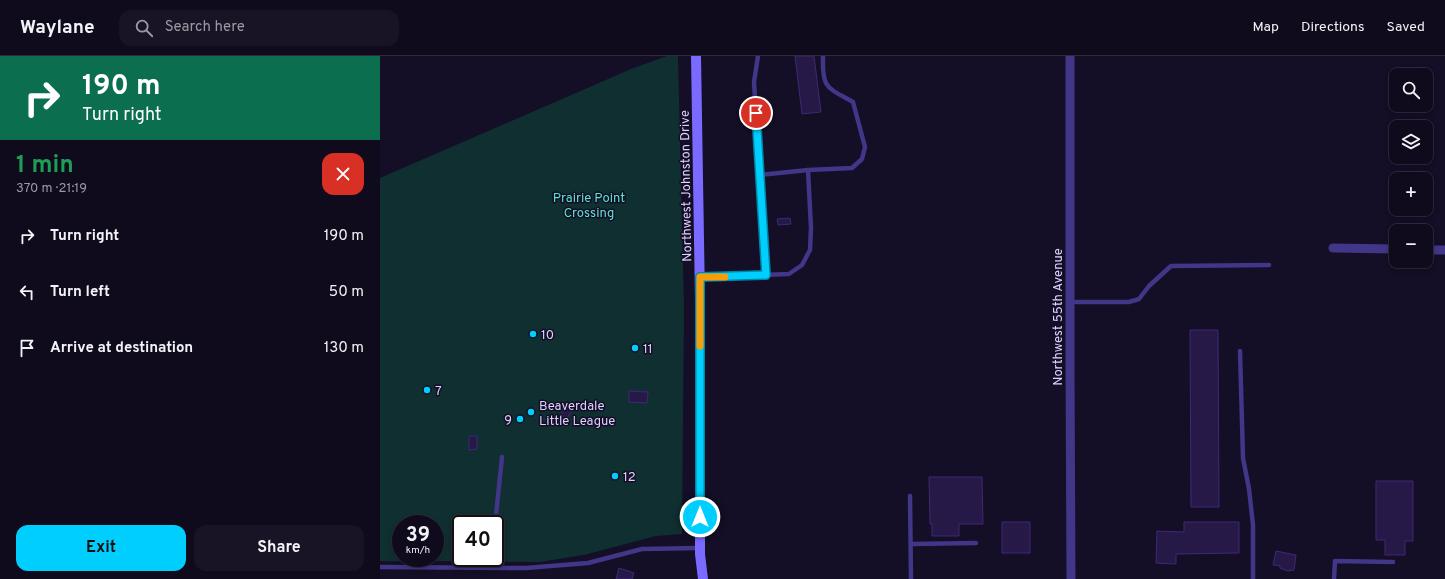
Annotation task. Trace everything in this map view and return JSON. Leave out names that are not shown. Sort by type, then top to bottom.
[{"type":"street","name":"Northwest Johnston Drive","points":[[696,56],[700,277],[700,548],[702,579]]},
{"type":"street","name":"Northwest 55th Avenue","points":[[1070,56],[1071,579]]},
{"type":"street","points":[[1333,248],[1389,249]]},
{"type":"street","points":[[1433,250],[1445,250]]},
{"type":"lane","points":[[758,56],[754,82],[766,275]]},
{"type":"lane","points":[[759,175],[808,170],[852,168],[862,159],[865,147],[852,102],[829,89],[822,75],[823,56]]},
{"type":"lane","points":[[700,277],[789,274],[802,265],[810,250],[811,228],[808,170]]},
{"type":"lane","points":[[1070,302],[1128,302],[1139,299],[1149,286],[1171,266],[1269,265]]},
{"type":"lane","points":[[1240,351],[1243,458],[1249,489],[1253,524],[1254,579]]},
{"type":"lane","points":[[496,515],[502,457]]},
{"type":"lane","points":[[910,496],[911,579]]},
{"type":"lane","points":[[910,544],[976,543]]},
{"type":"lane","points":[[380,567],[532,568],[588,563],[642,549],[700,548]]},
{"type":"lane","points":[[1334,579],[1335,561],[1392,562]]},
{"type":"green space","name":"Prairie Point Crossing","points":[[667,56],[678,56],[684,309],[682,534],[656,536],[584,555],[540,562],[504,562],[504,515],[452,515],[452,561],[444,561],[444,515],[392,515],[392,561],[380,561],[380,178],[631,69]]},
{"type":"building","points":[[795,56],[814,56],[821,112],[802,114]]},
{"type":"building","points":[[790,218],[791,224],[778,225],[777,219]]},
{"type":"building","points":[[1190,330],[1218,330],[1219,507],[1191,507]]},
{"type":"building","points":[[629,391],[648,392],[647,403],[629,402]]},
{"type":"building","points":[[569,404],[574,408],[566,419],[561,415]]},
{"type":"building","points":[[469,436],[477,436],[477,449],[469,450]]},
{"type":"building","points":[[929,477],[982,477],[983,524],[959,524],[959,536],[932,536],[932,524],[930,524]]},
{"type":"building","points":[[1376,481],[1413,481],[1413,541],[1405,541],[1405,555],[1385,555],[1385,540],[1376,540]]},
{"type":"building","points":[[1002,522],[1030,522],[1030,553],[1002,553]]},
{"type":"building","points":[[1184,522],[1239,522],[1239,553],[1176,554],[1176,564],[1156,563],[1157,531],[1184,532]]},
{"type":"building","points":[[1276,551],[1296,555],[1294,570],[1288,571],[1280,568],[1280,566],[1273,565]]},
{"type":"building","points":[[619,568],[634,573],[632,579],[616,579]]},
{"type":"slow traffic","points":[[700,346],[700,277],[725,277]]},
{"type":"place","name":"10","points":[[533,334]]},
{"type":"place","name":"11","points":[[635,348]]},
{"type":"place","name":"7","points":[[427,390]]},
{"type":"place","name":"Beaverdale Little League","points":[[531,412]]},
{"type":"place","name":"9","points":[[520,419]]},
{"type":"place","name":"12","points":[[615,476]]},
{"type":"route","points":[[700,517],[700,277],[766,275],[756,113]]}]
